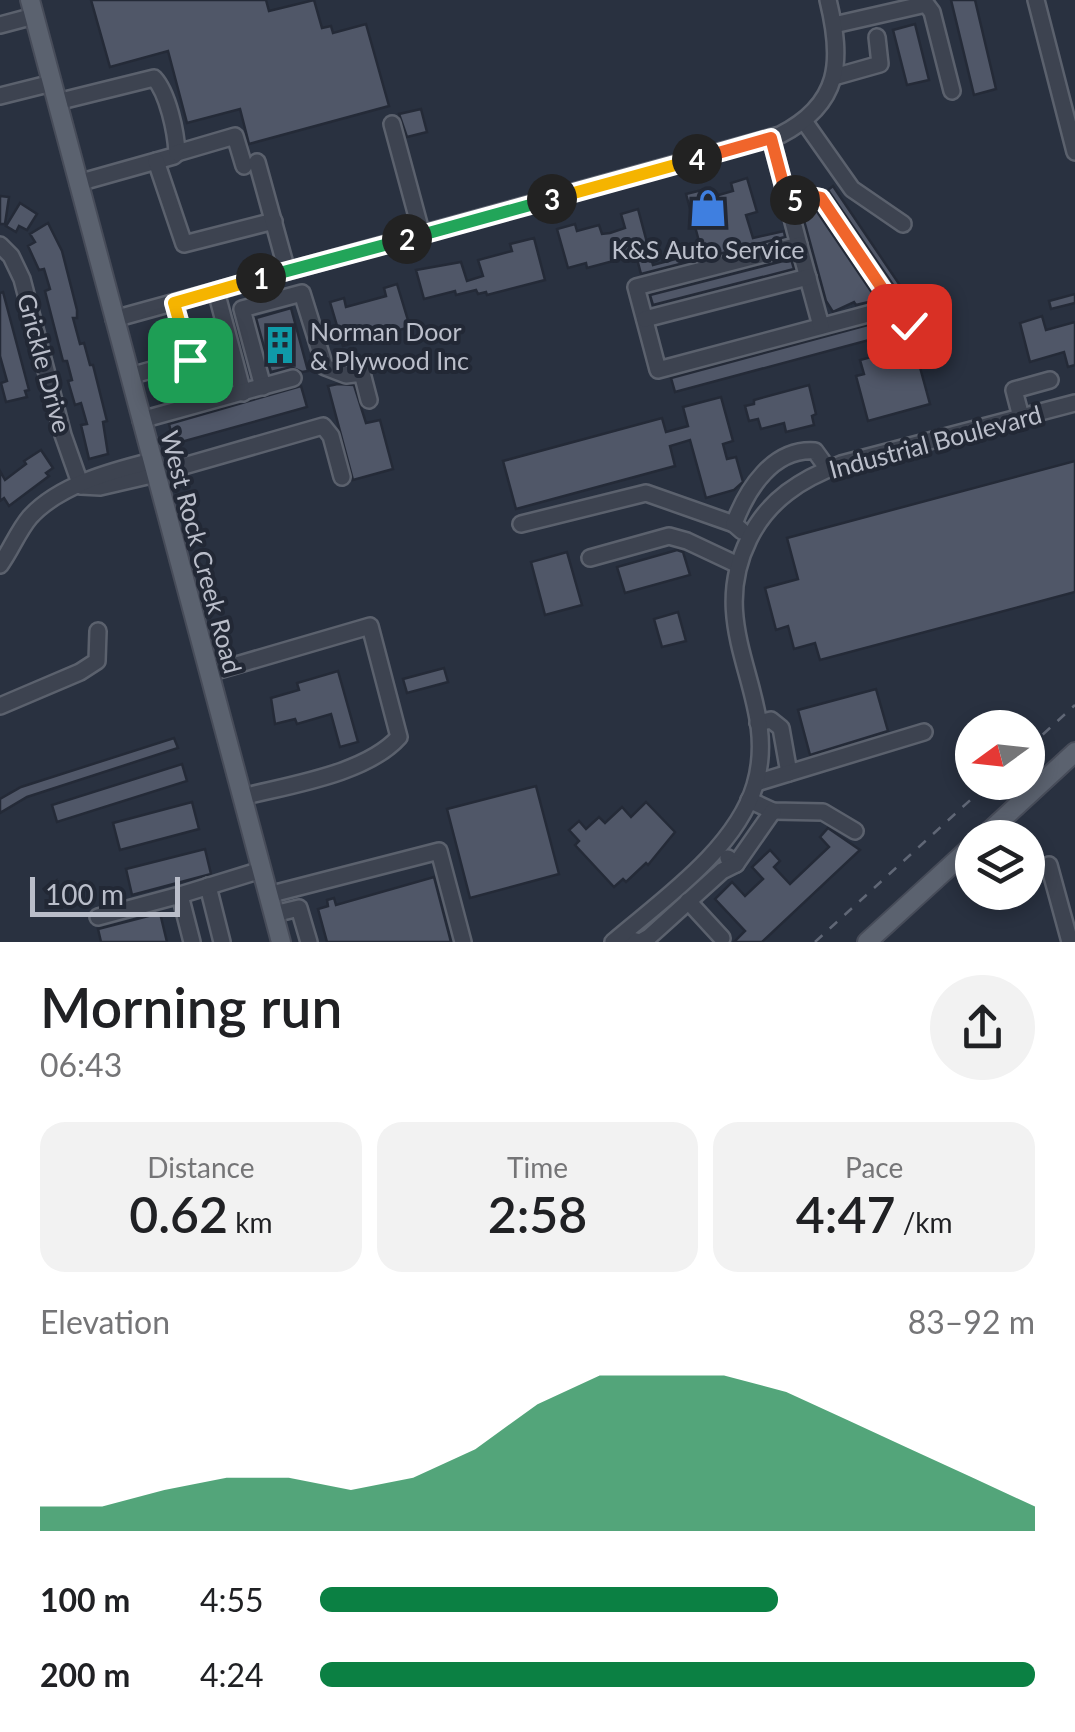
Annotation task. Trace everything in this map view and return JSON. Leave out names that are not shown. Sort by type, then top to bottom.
[{"type":"main road","name":"West Rock Creek Road","points":[[32,8],[281,942]]},
{"type":"main road","points":[[1001,820],[1075,752]]},
{"type":"main road","points":[[868,942],[955,862]]},
{"type":"street","points":[[114,319],[771,138],[804,121],[824,99],[834,77],[837,52],[828,0]]},
{"type":"street","points":[[1036,0],[1075,152]]},
{"type":"street","points":[[834,25],[926,4],[932,12],[952,92]]},
{"type":"street","points":[[0,25],[32,8]]},
{"type":"street","points":[[834,77],[880,64],[878,37]]},
{"type":"street","points":[[57,102],[154,78],[161,85],[177,153]]},
{"type":"street","points":[[0,96],[52,83]]},
{"type":"street","points":[[804,121],[852,190],[903,224]]},
{"type":"street","points":[[392,124],[422,234]]},
{"type":"street","points":[[78,183],[235,136],[302,292],[325,367],[346,375],[362,373],[370,400]]},
{"type":"street","points":[[771,138],[822,326]]},
{"type":"street","points":[[156,160],[184,244],[274,221]]},
{"type":"street","points":[[788,202],[811,196],[821,198],[909,326]]},
{"type":"street","name":"Grickle Drive","points":[[0,245],[11,256],[22,279],[63,435],[81,486]]},
{"type":"street","points":[[799,245],[636,288],[658,370],[883,310],[893,304]]},
{"type":"street","points":[[645,319],[808,277]]},
{"type":"street","points":[[235,286],[262,387]]},
{"type":"street","points":[[216,290],[243,393]]},
{"type":"street","points":[[242,309],[302,292]]},
{"type":"street","points":[[130,376],[190,360],[174,303]]},
{"type":"street","points":[[141,420],[293,378]]},
{"type":"street","points":[[1021,417],[1014,390],[1050,380]]},
{"type":"street","name":"Industrial Boulevard","points":[[617,939],[718,849],[733,830],[756,783],[761,752],[758,722],[732,614],[738,564],[764,514],[783,495],[828,469],[1075,403]]},
{"type":"street","points":[[0,565],[6,541],[42,506],[96,476],[154,467],[323,426],[331,436],[342,477]]},
{"type":"street","points":[[734,524],[756,482],[776,461],[805,450],[815,451],[828,469]]},
{"type":"street","points":[[521,524],[646,493],[734,524],[750,537]]},
{"type":"street","points":[[590,558],[669,536],[688,540],[738,564]]},
{"type":"street","points":[[209,672],[370,626],[390,698],[398,737],[378,755],[242,797]]},
{"type":"street","points":[[0,706],[97,661],[98,631]]},
{"type":"street","points":[[758,722],[771,720],[781,728],[789,773]]},
{"type":"street","points":[[756,783],[924,732]]},
{"type":"street","points":[[750,800],[773,812],[822,812],[855,831]]},
{"type":"street","points":[[617,939],[640,942],[722,871],[736,864],[773,812]]},
{"type":"street","points":[[718,849],[736,864]]},
{"type":"street","points":[[268,894],[439,851],[463,942]]},
{"type":"street","points":[[1048,865],[1070,942]]},
{"type":"street","points":[[98,917],[262,870]]},
{"type":"street","points":[[208,886],[222,942]]},
{"type":"street","points":[[668,894],[722,938]]},
{"type":"street","points":[[180,895],[192,942]]},
{"type":"street","points":[[274,914],[299,908],[309,942]]},
{"type":"building","points":[[91,0],[266,0],[269,11],[314,0],[322,28],[331,26],[333,33],[366,24],[389,106],[249,144],[240,109],[187,123],[168,51],[110,67]]},
{"type":"building","points":[[951,0],[975,0],[996,89],[974,95]]},
{"type":"building","points":[[915,24],[929,80],[907,85],[893,30]]},
{"type":"building","points":[[421,109],[427,132],[407,137],[399,114]]},
{"type":"building","points":[[747,178],[757,212],[746,215],[753,238],[784,231],[785,237],[641,274],[636,255],[587,268],[586,263],[568,268],[557,229],[575,224],[577,231],[599,225],[602,234],[610,233],[625,228],[621,214],[638,209],[653,265],[702,252],[686,194],[710,188],[712,197],[733,191],[731,183]]},
{"type":"building","points":[[833,186],[924,321],[920,324],[828,190]]},
{"type":"building","points":[[0,196],[9,197],[5,224],[0,224]]},
{"type":"building","points":[[20,203],[37,214],[27,230],[19,226],[16,232],[6,226]]},
{"type":"building","points":[[810,208],[816,210],[877,300],[856,305],[854,302],[833,312],[826,301],[802,213]]},
{"type":"building","points":[[48,223],[62,251],[77,310],[77,318],[73,318],[80,344],[84,343],[93,365],[107,421],[103,422],[108,454],[89,459],[81,425],[87,424],[81,403],[75,405],[68,381],[72,380],[67,361],[63,361],[45,291],[50,289],[44,269],[39,270],[28,246],[35,242],[30,234]]},
{"type":"building","points":[[534,238],[545,280],[487,295],[476,290],[456,295],[455,291],[424,299],[416,270],[461,262],[467,281],[483,276],[478,260],[512,251],[510,244]]},
{"type":"building","points":[[791,259],[794,269],[653,305],[650,295]]},
{"type":"building","points":[[397,284],[410,327],[343,346],[330,302],[344,298],[346,307],[386,296],[384,288]]},
{"type":"building","points":[[3,292],[29,390],[25,391],[27,397],[6,402],[1,383],[7,381],[0,356]]},
{"type":"building","points":[[1075,294],[1075,303],[1051,309],[1049,301]]},
{"type":"building","name":"Norman Door & Plywood Inc","points":[[291,308],[308,371],[291,367],[271,372],[256,318]]},
{"type":"building","points":[[1042,316],[1046,330],[1075,322],[1075,365],[1068,367],[1064,352],[1030,362],[1020,323]]},
{"type":"building","points":[[890,319],[899,332],[675,392],[671,378]]},
{"type":"building","points":[[215,331],[229,384],[161,403],[156,385],[198,374],[206,360],[200,335]]},
{"type":"building","points":[[926,342],[930,357],[918,360],[930,404],[868,421],[856,376],[864,374],[860,360]]},
{"type":"building","points":[[354,385],[366,423],[380,420],[393,469],[353,480],[328,386]]},
{"type":"building","points":[[809,385],[816,414],[812,416],[814,425],[786,432],[784,423],[761,429],[758,419],[749,421],[745,406],[754,404],[754,400]]},
{"type":"building","points":[[301,386],[307,407],[174,444],[169,424]]},
{"type":"building","points":[[721,397],[733,441],[723,444],[727,459],[736,457],[743,482],[734,490],[706,498],[690,440],[670,446],[675,466],[516,509],[503,461],[662,418],[666,432],[688,426],[683,407]]},
{"type":"building","points":[[41,450],[53,468],[46,473],[49,476],[9,506],[4,498],[0,501],[0,471],[5,480]]},
{"type":"building","points":[[1075,461],[1075,592],[820,660],[815,643],[794,649],[788,626],[776,630],[765,588],[798,579],[787,538]]},
{"type":"building","points":[[677,550],[683,552],[690,575],[625,593],[617,567]]},
{"type":"building","points":[[567,552],[582,605],[545,615],[531,562]]},
{"type":"building","points":[[678,612],[686,641],[662,647],[654,619]]},
{"type":"building","points":[[444,668],[448,682],[407,693],[403,679]]},
{"type":"building","points":[[338,671],[358,742],[340,747],[331,714],[297,724],[295,719],[275,724],[271,698],[299,690],[297,683]]},
{"type":"building","points":[[876,689],[888,731],[810,755],[798,710]]},
{"type":"building","points":[[174,738],[178,748],[27,797],[0,813],[0,799],[21,787]]},
{"type":"building","points":[[182,764],[187,781],[57,822],[52,805]]},
{"type":"building","points":[[536,786],[559,874],[470,898],[447,809]]},
{"type":"building","points":[[192,802],[199,829],[120,850],[113,823]]},
{"type":"building","points":[[646,802],[675,832],[648,865],[614,887],[575,845],[579,841],[569,830],[579,821],[586,829],[599,817],[605,823],[622,807],[631,817]]},
{"type":"building","points":[[828,828],[860,850],[762,942],[734,942],[745,931],[715,899],[732,882],[745,896],[763,879],[752,867],[770,850],[780,861],[774,867],[790,884],[829,847],[820,837]]},
{"type":"building","points":[[205,849],[211,874],[132,895],[126,869]]},
{"type":"building","points":[[434,877],[451,942],[327,942],[318,909],[328,906],[327,900],[334,898],[336,905]]},
{"type":"building","points":[[160,913],[167,942],[101,942],[98,929]]},
{"type":"railway","points":[[1045,732],[1075,705]]},
{"type":"railway","points":[[815,942],[970,800]]},
{"type":"place","name":"K&S Auto Service","points":[[708,208]]},
{"type":"place","name":"Norman Door & Plywood Inc","points":[[280,345]]},
{"type":"route","points":[[190,360],[174,303],[771,138],[788,202],[811,196],[821,198],[909,326]]}]
